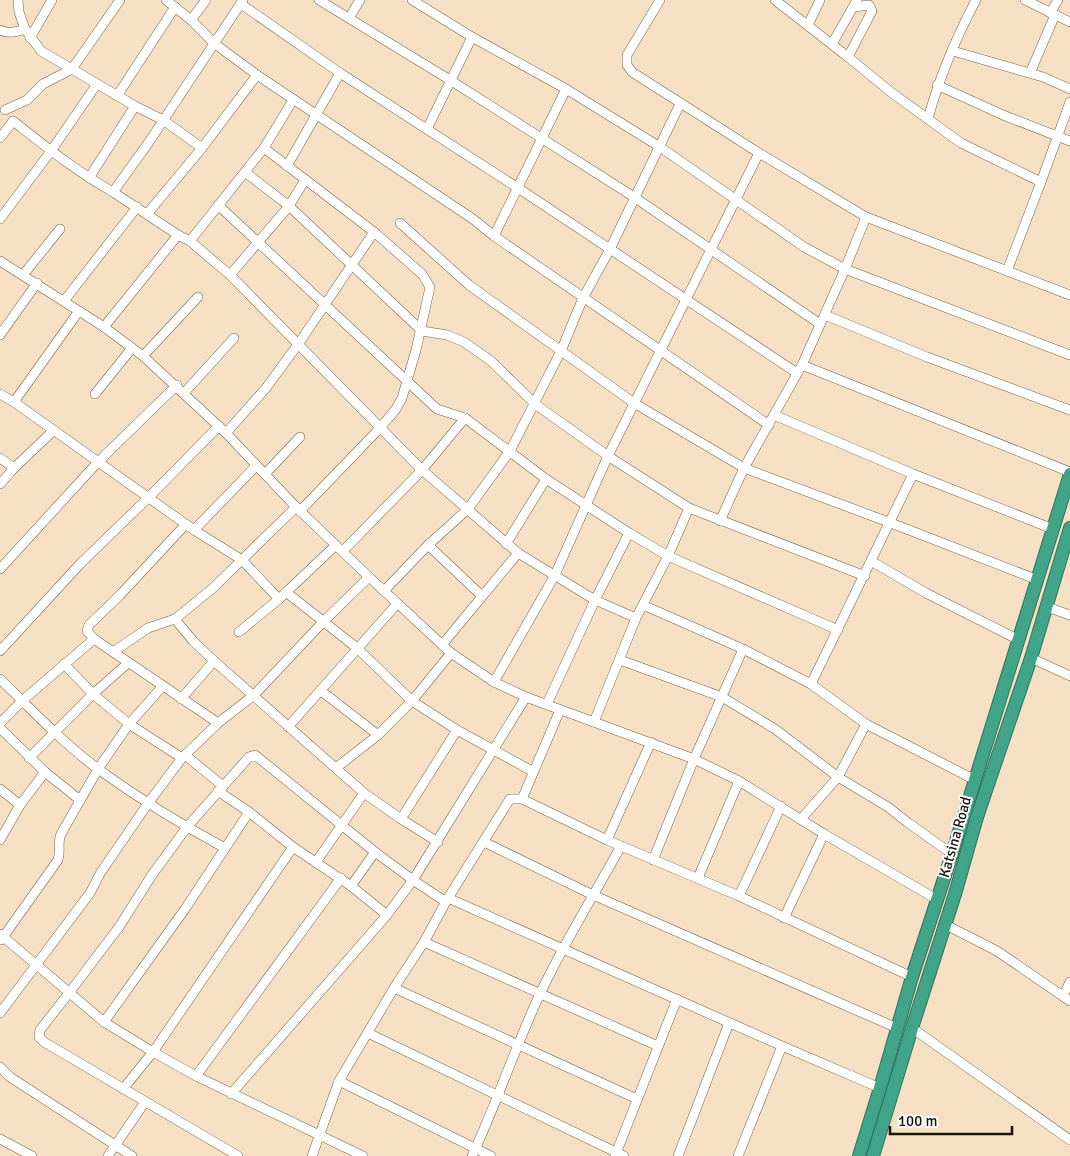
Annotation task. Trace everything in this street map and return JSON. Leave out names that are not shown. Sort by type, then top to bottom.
[{"type":"highway","points":[[859,1156],[912,977],[940,894],[1070,473]]},
{"type":"highway","name":"Katsina Road","points":[[873,1156],[946,925],[977,817],[1047,607],[1070,528]]},
{"type":"highway","points":[[940,894],[955,894]]},
{"type":"street","points":[[18,0],[19,12],[25,29],[41,51],[135,106],[164,120],[202,148]]},
{"type":"street","points":[[30,38],[52,0]]},
{"type":"street","points":[[120,0],[72,69],[43,84],[27,100],[3,108],[13,121],[89,178],[178,235],[190,240],[230,275],[422,470],[506,544],[595,600],[636,618]]},
{"type":"street","points":[[166,0],[191,20],[215,44],[257,75],[473,219],[494,236],[583,298],[769,425]]},
{"type":"street","points":[[191,20],[206,0]]},
{"type":"street","points":[[319,0],[450,80],[634,197],[820,324]]},
{"type":"street","points":[[348,18],[360,0]]},
{"type":"street","points":[[412,0],[472,37],[566,89],[660,147],[735,201],[804,247],[845,269],[1070,355]]},
{"type":"street","points":[[660,0],[627,55],[627,65],[632,72],[758,154],[866,217],[1070,295]]},
{"type":"street","points":[[775,0],[892,93],[970,148],[1041,182]]},
{"type":"street","points":[[808,25],[820,0]]},
{"type":"street","points":[[928,119],[938,85],[962,27],[976,0]]},
{"type":"street","points":[[1025,0],[1070,22]]},
{"type":"street","points":[[1030,73],[1058,0]]},
{"type":"street","points":[[113,192],[164,120],[242,2],[340,73],[518,188],[797,373]]},
{"type":"street","points":[[832,44],[856,3],[869,5],[872,11],[848,57]]},
{"type":"street","points":[[118,96],[175,7]]},
{"type":"street","points":[[0,30],[13,33],[25,29]]},
{"type":"street","points":[[427,129],[472,37]]},
{"type":"street","points":[[953,51],[1030,73],[1070,89]]},
{"type":"street","points":[[287,166],[340,73]]},
{"type":"street","points":[[147,214],[202,148],[257,75]]},
{"type":"street","points":[[0,219],[51,151],[97,84]]},
{"type":"street","points":[[938,85],[1070,142]]},
{"type":"street","points":[[494,236],[566,89]]},
{"type":"street","points":[[190,240],[264,148],[293,100]]},
{"type":"street","points":[[1007,271],[1070,102]]},
{"type":"street","points":[[384,591],[428,545],[468,509],[510,451],[561,351],[583,298],[610,249],[680,104]]},
{"type":"street","points":[[89,178],[135,106]]},
{"type":"street","points":[[0,138],[13,121]]},
{"type":"street","points":[[113,652],[142,631],[175,620],[206,594],[298,509],[380,428],[396,409],[408,382],[422,331],[430,288],[427,280],[374,232],[264,148]]},
{"type":"street","points":[[494,682],[555,575],[608,456],[758,154]]},
{"type":"street","points":[[245,172],[289,206],[422,331],[464,342],[491,360],[535,404],[608,456],[689,508],[864,576]]},
{"type":"street","points":[[230,275],[289,206],[305,180]]},
{"type":"street","points":[[218,205],[259,241],[437,409],[465,418],[546,479],[668,556],[838,630]]},
{"type":"street","points":[[64,301],[137,207]]},
{"type":"street","points":[[720,521],[744,468],[802,365],[866,217]]},
{"type":"street","points":[[400,223],[469,284],[634,403],[744,468],[1038,580]]},
{"type":"street","points":[[23,275],[60,229]]},
{"type":"street","points":[[0,651],[80,564],[266,388],[374,232]]},
{"type":"street","points":[[104,327],[178,235]]},
{"type":"street","points":[[0,261],[104,327],[143,356],[222,429],[298,509],[451,654],[494,682],[526,697],[651,742],[694,759],[739,781],[824,834],[940,894]]},
{"type":"street","points":[[0,335],[37,284]]},
{"type":"street","points":[[143,356],[198,298]]},
{"type":"street","points":[[14,402],[79,311]]},
{"type":"street","points":[[825,315],[918,353],[1070,410]]},
{"type":"street","points":[[184,393],[234,338]]},
{"type":"street","points":[[94,394],[132,348]]},
{"type":"street","points":[[802,365],[1070,473]]},
{"type":"street","points":[[0,569],[98,462],[177,386]]},
{"type":"street","points":[[0,394],[194,530],[242,560],[282,595],[323,622],[357,648],[412,701],[457,730],[532,771]]},
{"type":"street","points":[[774,415],[913,474],[1053,528]]},
{"type":"street","points":[[344,551],[422,470],[465,418]]},
{"type":"street","points":[[0,484],[53,431]]},
{"type":"street","points":[[265,474],[300,437]]},
{"type":"street","points":[[0,458],[14,468]]},
{"type":"street","points":[[194,530],[256,466]]},
{"type":"street","points":[[812,684],[913,474]]},
{"type":"street","points":[[506,544],[546,479]]},
{"type":"street","points":[[594,722],[636,618],[668,556],[689,508]]},
{"type":"street","points":[[186,524],[120,595],[89,625],[88,634],[218,724]]},
{"type":"street","points":[[547,704],[595,600],[629,533]]},
{"type":"street","points":[[239,632],[336,545]]},
{"type":"street","points":[[428,545],[482,596]]},
{"type":"street","points":[[442,645],[518,553]]},
{"type":"street","points":[[871,561],[926,593],[1019,640]]},
{"type":"street","points":[[0,1013],[90,893],[101,872],[183,756],[254,695],[323,622],[369,577]]},
{"type":"street","points":[[288,727],[397,604]]},
{"type":"street","points":[[643,605],[743,648],[812,684],[866,724],[975,780]]},
{"type":"street","points":[[1047,607],[1070,616]]},
{"type":"street","points":[[175,620],[214,661],[364,793],[438,842]]},
{"type":"street","points":[[0,723],[22,700],[94,639]]},
{"type":"street","points":[[653,860],[694,759],[743,648]]},
{"type":"street","points":[[336,768],[378,735],[412,701],[451,654]]},
{"type":"street","points":[[1030,658],[1070,676]]},
{"type":"street","points":[[620,660],[722,697],[775,729],[838,776],[888,806],[952,854]]},
{"type":"street","points":[[181,699],[214,661]]},
{"type":"street","points":[[29,758],[93,694],[128,663]]},
{"type":"street","points":[[64,664],[93,694],[129,724],[183,756],[220,789],[293,847],[341,878],[387,914]]},
{"type":"street","points":[[0,679],[55,733],[98,769],[187,827],[225,848]]},
{"type":"street","points":[[162,686],[129,724],[98,769],[59,840],[58,848],[60,854],[58,860],[1,938],[36,964],[104,1022],[153,1052],[231,1094],[363,1156]]},
{"type":"street","points":[[320,690],[378,735]]},
{"type":"street","points":[[231,1094],[387,914],[413,880],[526,697]]},
{"type":"street","points":[[522,798],[532,771],[560,710]]},
{"type":"street","points":[[801,819],[838,776],[866,724]]},
{"type":"street","points":[[0,728],[29,758],[80,800]]},
{"type":"street","points":[[401,819],[457,730]]},
{"type":"street","points":[[607,840],[651,742]]},
{"type":"street","points":[[238,1156],[144,1102],[44,1042],[39,1037],[40,1030],[119,927],[152,875],[187,827],[249,757],[255,755],[375,852],[413,880],[447,900],[880,1088]]},
{"type":"street","points":[[0,840],[20,805],[45,772]]},
{"type":"street","points":[[698,878],[739,781]]},
{"type":"street","points":[[0,789],[20,805]]},
{"type":"street","points":[[316,862],[364,793]]},
{"type":"street","points":[[312,1156],[339,1081],[394,988],[424,942],[447,900],[510,799],[522,798],[607,840],[739,896],[912,977]]},
{"type":"street","points":[[739,896],[781,806]]},
{"type":"street","points":[[104,1022],[185,910],[249,812]]},
{"type":"street","points":[[784,918],[824,834]]},
{"type":"street","points":[[484,842],[593,896],[897,1028]]},
{"type":"street","points":[[474,1152],[517,1045],[541,993],[563,949],[621,846]]},
{"type":"street","points":[[123,1089],[153,1052],[293,847]]},
{"type":"street","points":[[351,886],[375,852]]},
{"type":"street","points":[[196,1076],[341,878]]},
{"type":"street","points":[[946,925],[996,951],[1067,998],[1070,982]]},
{"type":"street","points":[[424,942],[658,1046]]},
{"type":"street","points":[[394,988],[637,1099]]},
{"type":"street","points":[[368,1033],[618,1155],[637,1099],[678,999]]},
{"type":"street","points":[[678,1156],[730,1023]]},
{"type":"street","points":[[912,1028],[1070,1140]]},
{"type":"street","points":[[738,1156],[782,1046]]},
{"type":"street","points":[[0,1067],[10,1077],[132,1156]]},
{"type":"street","points":[[339,1081],[474,1152],[491,1156]]},
{"type":"street","points":[[108,1156],[144,1102]]},
{"type":"street","points":[[0,1139],[32,1156]]}]
